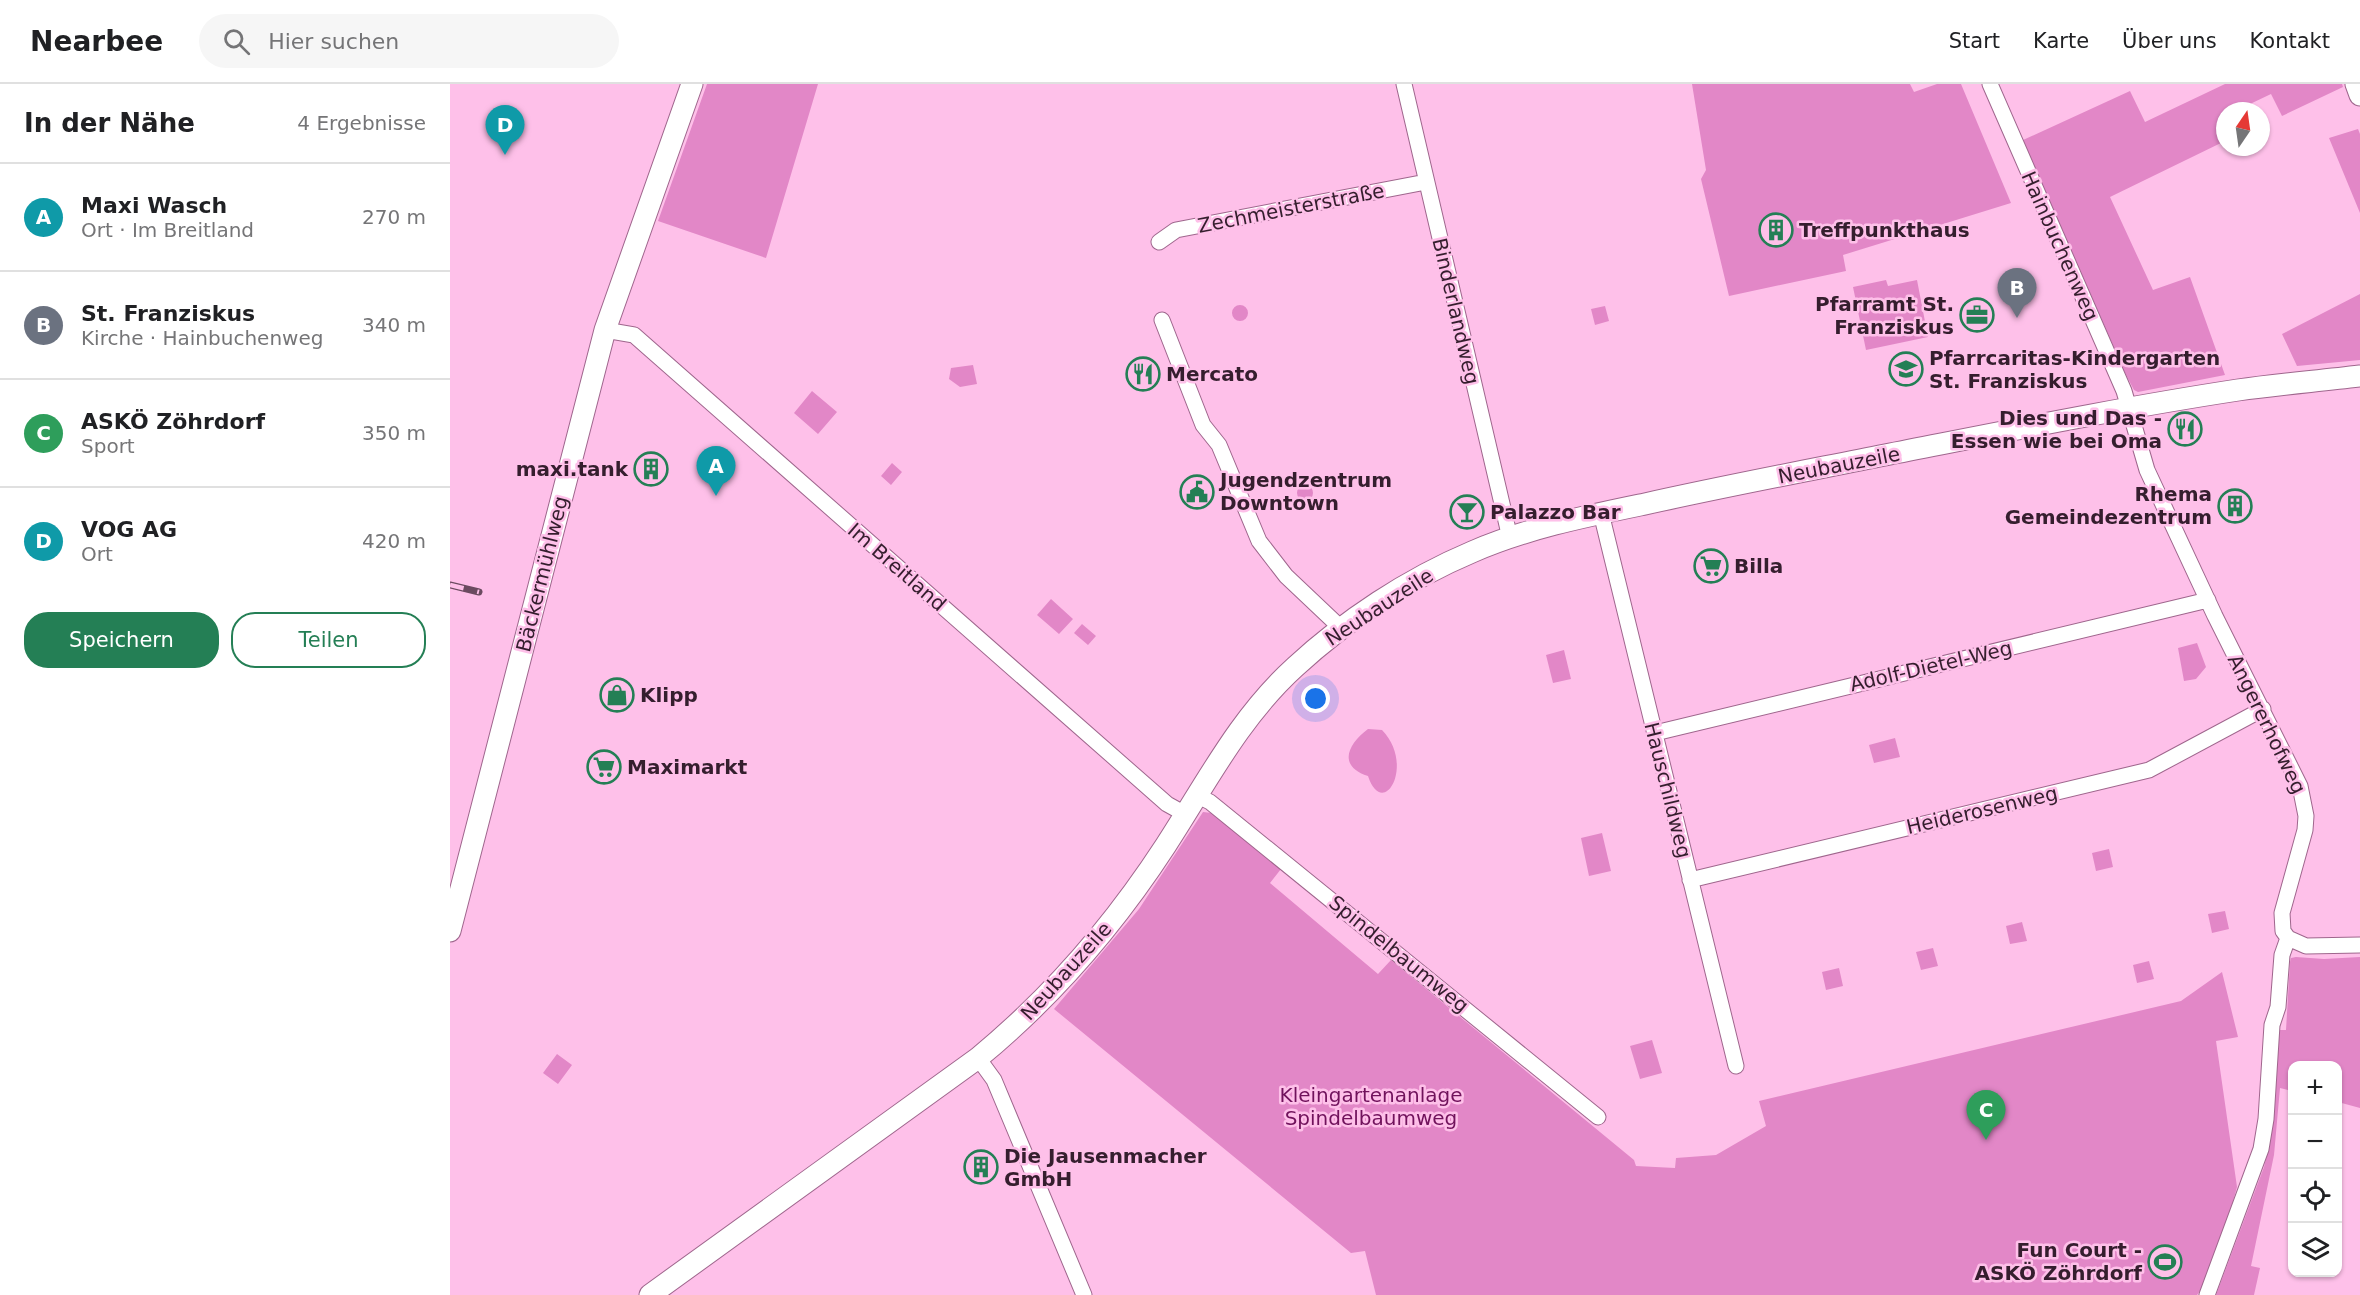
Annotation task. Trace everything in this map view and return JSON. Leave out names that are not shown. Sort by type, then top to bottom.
[{"type":"street","name":"Bäckermühlweg","points":[[450,931],[605,330],[692,84]]},
{"type":"street","name":"Binderlandweg","points":[[1404,84],[1510,538]]},
{"type":"street","name":"Hainbuchenweg","points":[[1990,84],[2124,391],[2128,408]]},
{"type":"street","points":[[2356,84],[2360,95]]},
{"type":"street","name":"Zechmeisterstraße","points":[[1159,242],[1176,230],[1426,182]]},
{"type":"street","points":[[1162,320],[1203,425],[1219,445],[1259,541],[1286,576],[1342,628]]},
{"type":"street","name":"Im Breitland","points":[[605,330],[634,335],[1167,804],[1185,814]]},
{"type":"street","name":"Neubauzeile","points":[[650,1295],[978,1058],[1016,1027],[1082,958],[1116,916],[1185,814],[1224,750],[1269,692],[1302,660],[1342,628],[1399,590],[1436,570],[1471,552],[1510,538],[1601,513],[2128,408],[2242,389],[2360,376]]},
{"type":"street","name":"Angererhofweg","points":[[2128,408],[2147,470],[2208,600],[2293,769],[2305,800],[2305,830],[2282,913],[2283,931],[2288,938],[2282,955],[2261,1149],[2207,1295]]},
{"type":"street","name":"Hauschildweg","points":[[1601,513],[1736,1066]]},
{"type":"street","name":"Adolf-Dietel-Weg","points":[[1655,733],[2208,600]]},
{"type":"street","name":"Heiderosenweg","points":[[1690,880],[2149,770],[2263,709]]},
{"type":"street","name":"Spindelbaumweg","points":[[1196,795],[1210,802],[1598,1117]]},
{"type":"street","points":[[2288,938],[2296,943],[2316,947],[2360,945]]},
{"type":"street","points":[[978,1058],[994,1080],[1084,1295]]},
{"type":"green space","points":[[707,84],[818,84],[766,258],[658,221]]},
{"type":"green space","points":[[1692,84],[1910,84],[1914,92],[1937,84],[1961,84],[2011,203],[1843,255],[1846,271],[1729,296],[1701,179],[1706,170]]},
{"type":"green space","points":[[2225,84],[2342,84],[2343,87],[2282,116],[2271,94],[2254,102],[2216,102],[2216,145],[2110,197],[2153,290],[2190,277],[2225,375],[2138,392],[2134,390],[2126,375],[2023,140],[2130,91],[2145,122]]},
{"type":"green space","points":[[2358,129],[2360,134],[2360,213],[2329,138]]},
{"type":"green space","points":[[1886,280],[1888,286],[1917,280],[1928,337],[1866,350],[1853,287]]},
{"type":"green space","points":[[2360,294],[2360,360],[2297,366],[2282,334]]},
{"type":"green space","points":[[1240,305],[1248,313],[1240,321],[1232,313]]},
{"type":"green space","points":[[1605,306],[1609,321],[1595,325],[1591,309]]},
{"type":"green space","points":[[973,365],[977,384],[960,387],[949,379],[951,368]]},
{"type":"green space","points":[[812,391],[837,412],[818,434],[794,413]]},
{"type":"green space","points":[[892,463],[902,472],[891,485],[881,476]]},
{"type":"green space","points":[[1305,485],[1311,487],[1313,493],[1311,499],[1305,501],[1299,499],[1297,493],[1299,487]]},
{"type":"green space","points":[[1051,599],[1073,619],[1059,634],[1037,615]]},
{"type":"green space","points":[[1082,624],[1096,636],[1088,645],[1074,633]]},
{"type":"green space","points":[[2197,643],[2206,667],[2196,679],[2184,681],[2178,648]]},
{"type":"green space","points":[[1564,650],[1571,679],[1553,683],[1546,655]]},
{"type":"green space","points":[[1368,729],[1382,730],[1392,744],[1396,758],[1393,783],[1388,790],[1381,793],[1374,788],[1368,776],[1358,772],[1349,761],[1349,754],[1355,741]]},
{"type":"green space","points":[[1895,738],[1900,757],[1874,763],[1869,745]]},
{"type":"green space","name":"Kleingartenanlage Spindelbaumweg","points":[[1203,812],[1212,813],[1281,869],[1270,883],[1378,974],[1391,960],[1634,1160],[1636,1166],[1675,1168],[1676,1158],[1716,1155],[1766,1126],[1759,1101],[2181,1001],[2222,972],[2238,1037],[2216,1041],[2237,1187],[2225,1230],[2202,1288],[2197,1295],[1376,1295],[1365,1251],[1351,1253],[1054,1009],[1139,909]]},
{"type":"green space","points":[[1602,833],[1611,871],[1589,876],[1581,838]]},
{"type":"green space","points":[[2109,849],[2113,867],[2096,871],[2092,853]]},
{"type":"green space","points":[[2225,911],[2229,929],[2212,933],[2208,914]]},
{"type":"green space","points":[[2022,922],[2027,941],[2010,944],[2006,926]]},
{"type":"green space","points":[[1933,948],[1938,966],[1921,970],[1916,952]]},
{"type":"green space","points":[[2360,957],[2360,1108],[2342,1103],[2342,1061],[2288,1061],[2288,1090],[2280,1088],[2274,1155],[2251,1266],[2260,1268],[2254,1295],[2216,1295],[2264,1167],[2270,1143],[2279,1030],[2286,1030],[2291,958]]},
{"type":"green space","points":[[2149,961],[2154,979],[2137,983],[2133,965]]},
{"type":"green space","points":[[1839,968],[1843,986],[1826,990],[1822,972]]},
{"type":"green space","points":[[1652,1040],[1662,1073],[1640,1079],[1630,1046]]},
{"type":"green space","points":[[557,1054],[572,1065],[558,1084],[543,1073]]},
{"type":"railway","points":[[450,585],[479,592]]},
{"type":"place","name":"VOG AG","points":[[505,155]]},
{"type":"place","name":"Treffpunkthaus","points":[[1776,230]]},
{"type":"place","name":"Pfarramt St. Franziskus","points":[[1977,315]]},
{"type":"place","name":"St. Franziskus","points":[[2017,318]]},
{"type":"place","name":"Pfarrcaritas-Kindergarten St. Franziskus","points":[[1906,369]]},
{"type":"place","name":"Mercato","points":[[1143,374]]},
{"type":"place","name":"Dies und Das - Essen wie bei Oma","points":[[2185,429]]},
{"type":"place","name":"maxi.tank","points":[[651,469]]},
{"type":"place","name":"Jugendzentrum Downtown","points":[[1197,492]]},
{"type":"place","name":"Maxi Wasch","points":[[716,496]]},
{"type":"place","name":"Rhema Gemeindezentrum","points":[[2235,506]]},
{"type":"place","name":"Palazzo Bar","points":[[1467,512]]},
{"type":"place","name":"Billa","points":[[1711,566]]},
{"type":"place","name":"Klipp","points":[[617,695]]},
{"type":"place","name":"Maximarkt","points":[[604,767]]},
{"type":"place","name":"ASKÖ Zöhrdorf","points":[[1986,1140]]},
{"type":"place","name":"Die Jausenmacher GmbH","points":[[981,1167]]},
{"type":"place","name":"Fun Court - ASKÖ Zöhrdorf","points":[[2165,1262]]}]
